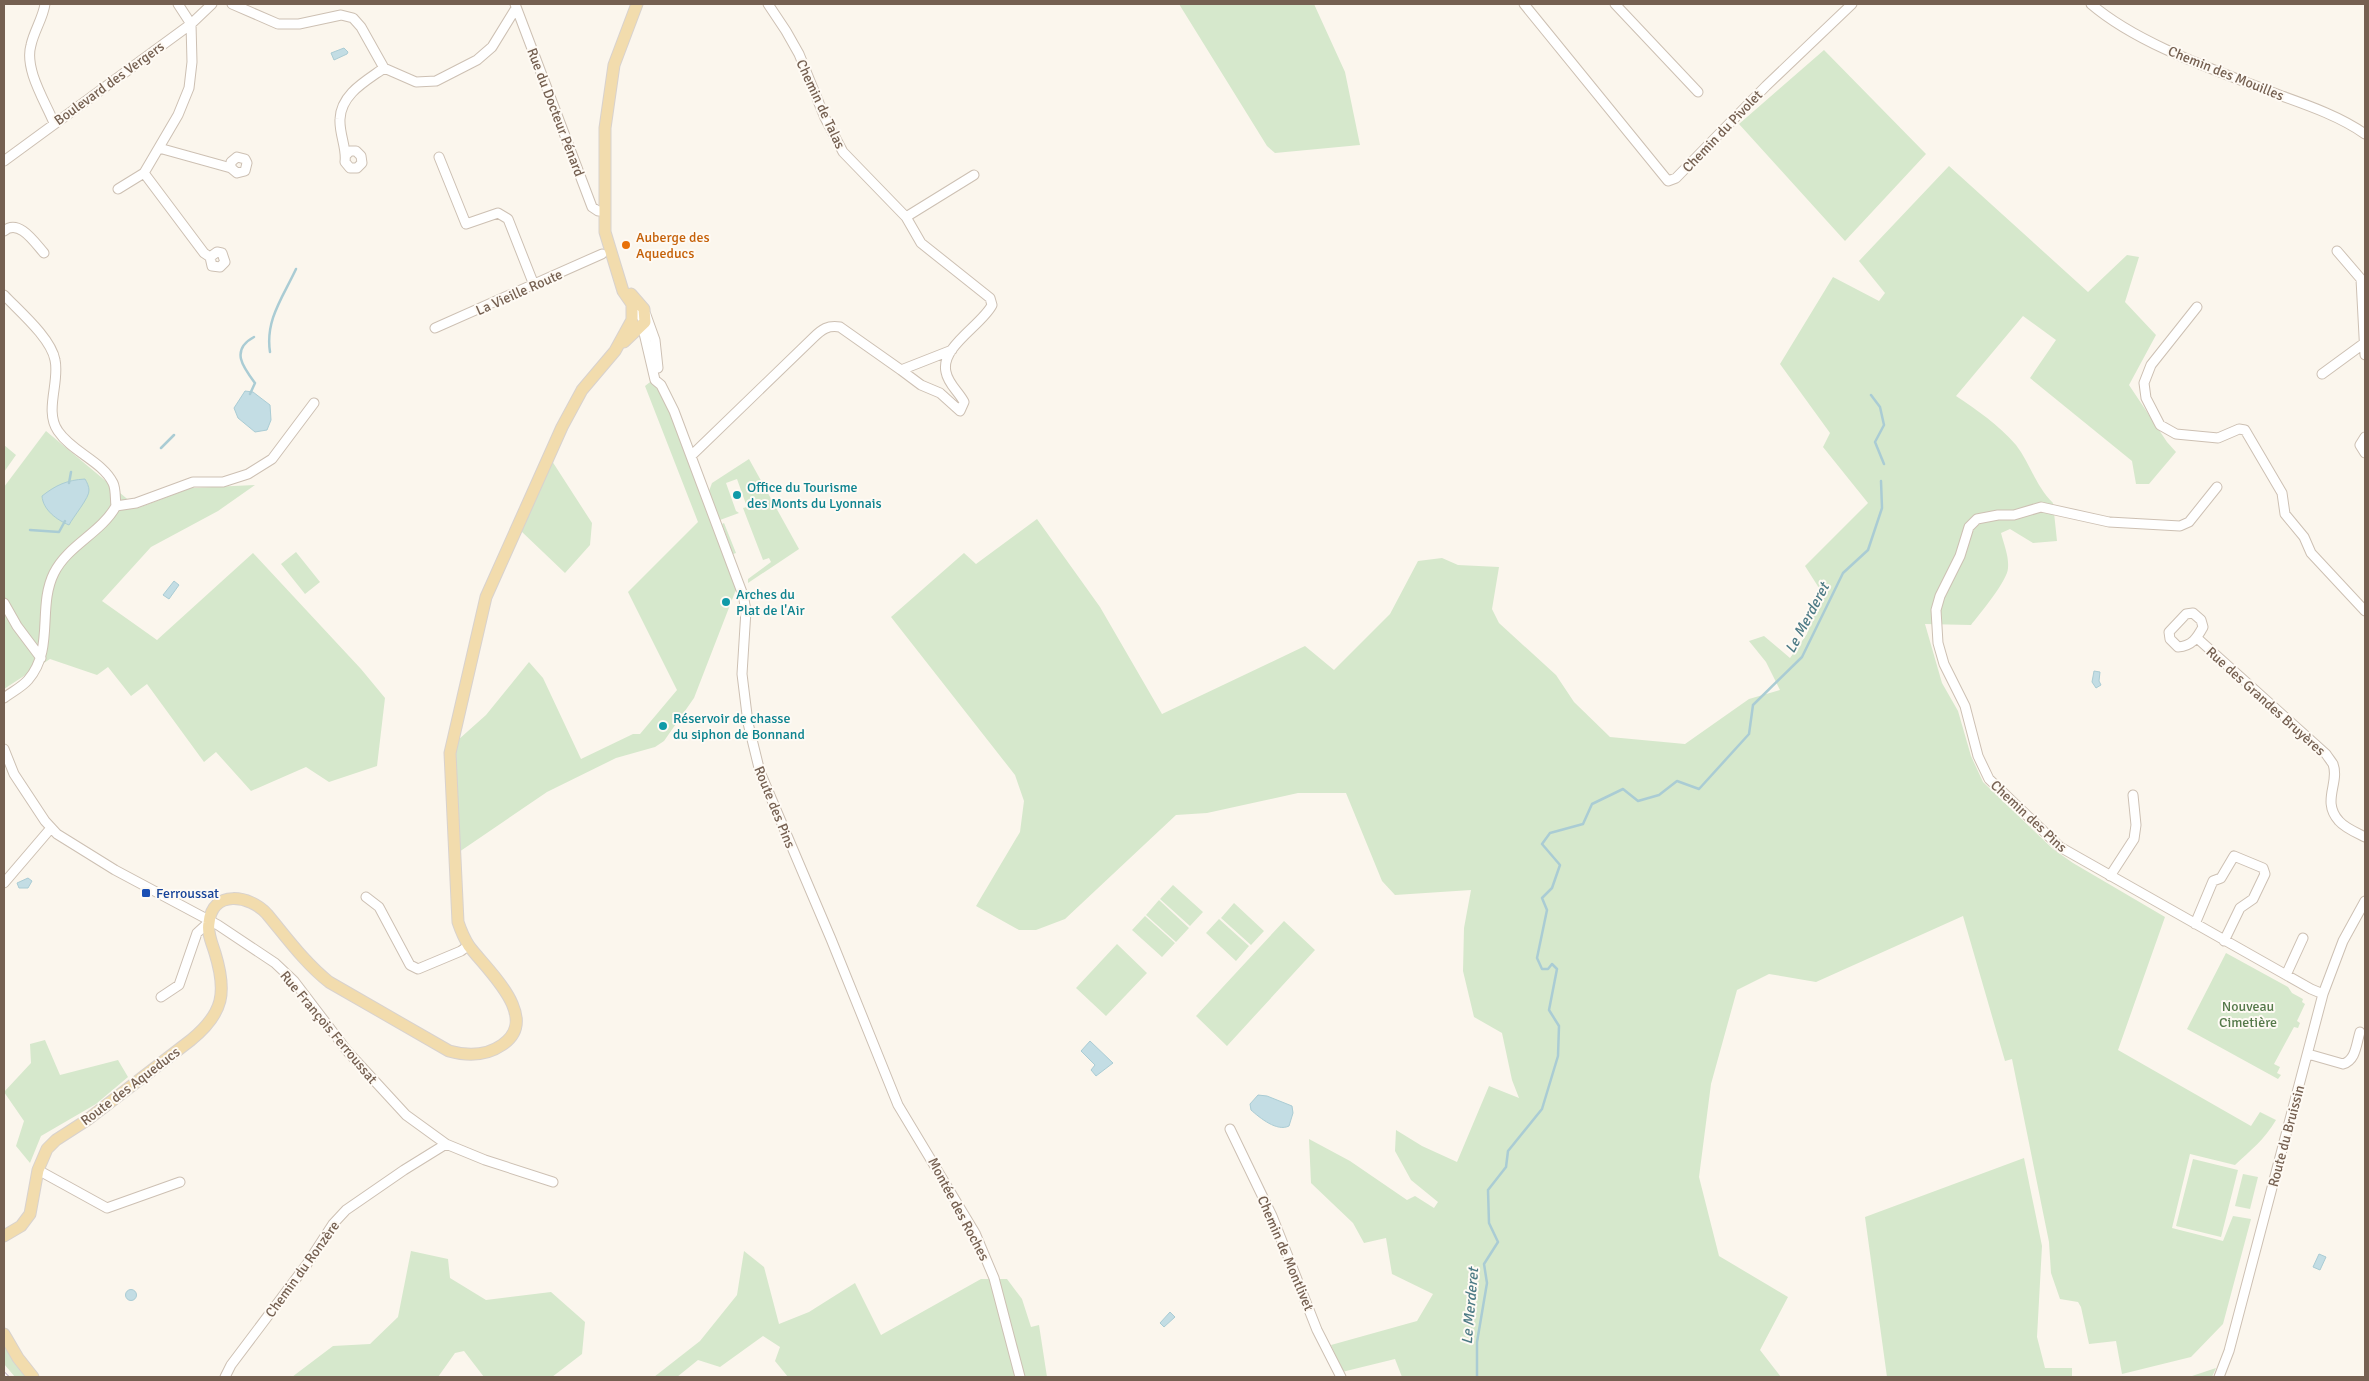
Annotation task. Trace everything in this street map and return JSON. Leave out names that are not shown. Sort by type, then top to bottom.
[{"type":"main road","points":[[208,922],[219,904],[229,899],[240,898],[250,901],[263,909],[312,968],[329,982],[450,1052],[463,1055],[485,1053],[501,1046],[512,1036],[517,1017],[512,999],[469,945],[462,935],[458,922],[450,753],[486,597],[566,420],[582,390],[615,351],[645,322],[644,308],[620,278],[605,253],[607,104],[614,65],[637,4]]},
{"type":"main road","points":[[620,278],[622,291],[632,304],[637,329]]},
{"type":"main road","name":"Route des Aqueducs","points":[[4,1236],[21,1226],[30,1214],[38,1170],[48,1149],[56,1140],[87,1120],[191,1040],[205,1029],[214,1018],[221,999],[222,980],[209,933],[208,922]]},
{"type":"main road","points":[[4,1334],[18,1358],[33,1377]]},
{"type":"street","points":[[45,4],[30,45],[29,58],[54,123]]},
{"type":"street","points":[[118,189],[144,173],[178,115],[189,88],[192,62],[191,24],[178,4]]},
{"type":"street","name":"Boulevard des Vergers","points":[[4,161],[191,24],[212,4]]},
{"type":"street","points":[[232,4],[278,24],[299,24],[341,15],[353,18],[361,27],[384,68],[416,82],[436,81],[478,60],[492,47],[515,6]]},
{"type":"street","name":"Chemin de Talas","points":[[768,4],[786,30],[799,54],[825,118],[843,152],[906,217],[921,243],[990,298],[992,305],[986,316],[974,325],[952,350]]},
{"type":"street","name":"Chemin du Pivolet","points":[[1524,4],[1668,181],[1676,178],[1766,86],[1852,4]]},
{"type":"street","points":[[1615,4],[1698,92]]},
{"type":"street","name":"Chemin des Mouilles","points":[[2090,4],[2106,17],[2153,43],[2220,72],[2303,104],[2355,127],[2365,134]]},
{"type":"street","name":"Rue du Docteur Pénard","points":[[515,6],[592,207],[598,211],[605,210]]},
{"type":"street","points":[[346,155],[340,119],[346,98],[362,83],[384,68]]},
{"type":"street","points":[[159,148],[231,168]]},
{"type":"street","points":[[439,157],[466,224],[498,213],[508,219],[534,285]]},
{"type":"street","points":[[144,173],[204,254],[210,257]]},
{"type":"street","points":[[906,217],[974,175]]},
{"type":"street","points":[[4,231],[8,228],[16,227],[24,230],[44,253]]},
{"type":"street","points":[[2337,251],[2361,279],[2365,355]]},
{"type":"street","name":"La Vieille Route","points":[[435,328],[605,253]]},
{"type":"street","points":[[4,294],[50,346],[56,362],[52,416],[54,425],[64,439],[107,474],[114,484],[116,506],[109,518],[64,558],[54,573],[48,590],[41,658],[36,670],[27,681],[4,698]]},
{"type":"street","name":"Route des Pins","points":[[632,304],[655,340]]},
{"type":"street","name":"Route des Pins","points":[[644,308],[655,340],[655,359],[661,385],[692,455],[743,595],[746,610],[742,674],[748,722],[760,772],[831,938],[898,1105]]},
{"type":"street","points":[[2197,308],[2151,366],[2144,383],[2146,398],[2160,425],[2176,434],[2218,438],[2239,428],[2245,430],[2282,493],[2285,514],[2304,536],[2311,553],[2365,611]]},
{"type":"street","points":[[692,455],[822,329],[831,326],[840,328],[902,370],[921,386],[940,393],[960,411],[964,402],[946,374],[945,362],[952,350]]},
{"type":"street","name":"Route des Pins","points":[[637,329],[655,380],[661,385]]},
{"type":"street","points":[[2322,374],[2363,344]]},
{"type":"street","points":[[902,370],[952,350]]},
{"type":"street","points":[[116,506],[136,503],[193,482],[223,482],[248,474],[272,459],[314,403]]},
{"type":"street","points":[[2365,437],[2360,445],[2365,453]]},
{"type":"street","name":"Chemin des Pins","points":[[2217,487],[2189,522],[2180,526],[2109,522],[2065,510],[2041,507],[2014,515],[1998,515],[1977,519],[1969,528],[1960,556],[1940,596],[1936,627],[1944,664],[1965,706],[1978,756],[1989,779],[2060,847],[2224,941],[2324,994]]},
{"type":"street","points":[[4,603],[17,626],[41,658]]},
{"type":"street","name":"Rue des Grandes Bruyères","points":[[2197,638],[2326,754],[2334,770],[2330,796],[2333,812],[2339,822],[2365,838]]},
{"type":"street","name":"Rue François Ferroussat","points":[[4,749],[14,774],[51,828],[115,870],[230,933],[275,963],[294,981],[348,1052],[393,1103],[446,1144],[485,1160],[554,1182]]},
{"type":"street","points":[[2110,876],[2134,839],[2136,825],[2133,795]]},
{"type":"street","points":[[4,883],[51,828]]},
{"type":"street","points":[[2195,924],[2213,881],[2221,878],[2234,856],[2263,868],[2264,874],[2253,899],[2240,908],[2224,941]]},
{"type":"street","points":[[366,897],[379,907],[410,965],[418,969],[461,951],[469,945]]},
{"type":"street","name":"Route du Bruissin","points":[[2219,1377],[2231,1343],[2324,994],[2343,941],[2365,901]]},
{"type":"street","points":[[161,998],[179,985],[197,933],[208,922]]},
{"type":"street","points":[[2286,975],[2303,938]]},
{"type":"street","points":[[2308,1054],[2343,1064],[2348,1063],[2353,1058],[2360,1032]]},
{"type":"street","name":"Montée des Roches","points":[[898,1105],[975,1233],[994,1278],[1020,1377]]},
{"type":"street","name":"Chemin de Montlivet","points":[[1230,1129],[1272,1216],[1317,1330],[1341,1377]]},
{"type":"street","name":"Chemin du Ronzère","points":[[225,1377],[231,1365],[339,1217],[362,1198],[446,1144]]},
{"type":"street","points":[[38,1170],[107,1208],[180,1182]]},
{"type":"green space","points":[[1179,4],[1314,4],[1345,72],[1360,145],[1275,153],[1267,146]]},
{"type":"green space","points":[[1824,50],[1926,154],[1845,241],[1739,124]]},
{"type":"green space","points":[[1949,166],[2088,292],[2127,255],[2139,257],[2125,302],[2156,335],[2129,385],[2167,442],[2176,452],[2149,484],[2136,484],[2132,461],[2030,378],[2056,340],[2023,316],[1956,396],[1995,424],[2021,452],[2042,490],[2053,503],[2057,541],[2033,543],[2010,529],[2001,533],[2008,559],[2007,573],[1971,625],[1925,624],[1942,683],[1958,711],[1971,756],[1983,782],[2053,849],[2073,863],[2165,917],[2118,1050],[2251,1126],[2260,1112],[2276,1120],[2252,1150],[2235,1165],[2190,1154],[2172,1228],[2223,1241],[2233,1216],[2251,1219],[2223,1324],[2191,1357],[2122,1374],[2116,1341],[2089,1344],[2081,1307],[2078,1302],[2060,1299],[2051,1273],[2049,1242],[2012,1059],[2005,1061],[1963,916],[1816,982],[1769,974],[1737,990],[1711,1084],[1699,1177],[1719,1256],[1788,1297],[1760,1350],[1781,1377],[1402,1377],[1395,1359],[1342,1372],[1331,1345],[1417,1321],[1433,1294],[1392,1274],[1386,1238],[1364,1243],[1353,1223],[1311,1183],[1309,1139],[1350,1161],[1407,1200],[1415,1196],[1434,1208],[1438,1202],[1411,1180],[1395,1151],[1396,1130],[1422,1146],[1457,1162],[1489,1086],[1519,1098],[1512,1080],[1502,1033],[1474,1017],[1463,971],[1464,928],[1471,890],[1395,895],[1382,881],[1346,793],[1298,793],[1207,813],[1176,815],[1065,919],[1036,930],[1019,930],[976,906],[1020,832],[1024,801],[1015,775],[891,617],[964,553],[976,564],[1037,519],[1100,607],[1162,714],[1305,646],[1334,670],[1390,614],[1418,561],[1442,558],[1458,565],[1499,567],[1492,609],[1499,623],[1556,675],[1574,702],[1610,737],[1685,744],[1749,699],[1780,690],[1766,662],[1749,641],[1764,636],[1790,658],[1807,634],[1819,588],[1805,566],[1868,503],[1823,447],[1830,433],[1780,364],[1833,277],[1879,301],[1885,293],[1859,261]]},
{"type":"green space","points":[[654,379],[668,406],[737,587],[694,698],[664,741],[655,747],[616,758],[547,792],[459,852],[455,755],[458,740],[486,715],[529,662],[543,678],[581,759],[633,734],[640,734],[677,690],[628,592],[698,522],[645,386]]},
{"type":"green space","points":[[46,431],[138,508],[191,488],[255,485],[218,511],[151,547],[102,601],[157,640],[253,553],[361,669],[385,698],[377,766],[329,782],[306,767],[251,791],[216,752],[204,762],[147,684],[131,696],[108,667],[97,675],[50,659],[4,689],[4,487]]},
{"type":"green space","points":[[4,445],[16,455],[4,472]]},
{"type":"green space","points":[[749,459],[799,549],[748,583],[748,579],[771,562],[769,558],[763,560],[743,508],[747,507],[737,479],[726,483],[736,511],[739,513],[720,520],[709,491],[712,483]]},
{"type":"green space","points":[[552,461],[592,523],[590,545],[565,573],[521,531]]},
{"type":"green space","points":[[724,523],[736,553],[733,554],[722,524]]},
{"type":"green space","points":[[296,552],[320,582],[305,594],[281,564]]},
{"type":"green space","points":[[1173,885],[1203,912],[1190,926],[1160,899]]},
{"type":"green space","points":[[1159,900],[1189,928],[1176,942],[1146,915]]},
{"type":"green space","points":[[1234,903],[1264,931],[1251,945],[1221,918]]},
{"type":"green space","points":[[1145,916],[1175,943],[1162,957],[1132,930]]},
{"type":"green space","points":[[1219,919],[1249,946],[1236,961],[1206,933]]},
{"type":"green space","points":[[1284,921],[1315,950],[1227,1046],[1196,1016]]},
{"type":"green space","points":[[1117,944],[1147,973],[1106,1016],[1076,988]]},
{"type":"green space","name":"Nouveau Cimetière","points":[[2226,953],[2288,987],[2292,993],[2303,999],[2302,1002],[2305,1004],[2297,1021],[2300,1023],[2298,1028],[2294,1027],[2274,1064],[2280,1067],[2277,1073],[2281,1075],[2278,1079],[2187,1029]]},
{"type":"green space","points":[[45,1040],[60,1075],[118,1060],[128,1077],[96,1104],[41,1136],[30,1163],[16,1146],[24,1121],[4,1092],[31,1063],[30,1044]]},
{"type":"green space","points":[[2024,1158],[2042,1246],[2037,1337],[2045,1368],[2072,1368],[2072,1377],[1887,1377],[1865,1217]]},
{"type":"green space","points":[[2193,1159],[2238,1170],[2221,1237],[2176,1226]]},
{"type":"green space","points":[[2243,1174],[2258,1177],[2250,1209],[2235,1206]]},
{"type":"green space","points":[[411,1251],[448,1259],[450,1278],[486,1300],[551,1292],[585,1322],[582,1354],[552,1377],[484,1377],[464,1351],[455,1353],[438,1377],[292,1377],[333,1346],[370,1344],[398,1317]]},
{"type":"green space","points":[[744,1251],[764,1267],[779,1324],[809,1312],[855,1283],[881,1335],[981,1279],[1007,1279],[1022,1299],[1031,1327],[1039,1325],[1047,1377],[788,1377],[775,1361],[780,1347],[763,1336],[720,1367],[698,1360],[677,1377],[654,1377],[700,1341],[737,1295]]},
{"type":"green space","points":[[4,1346],[25,1377],[15,1377],[4,1364]]},
{"type":"green space","points":[[2216,1368],[2212,1377],[2189,1377]]},
{"type":"water","points":[[344,48],[348,52],[347,54],[334,60],[331,53]]},
{"type":"water","points":[[245,391],[253,392],[270,405],[271,420],[267,430],[255,432],[238,418],[234,408]]},
{"type":"water","points":[[85,479],[89,487],[89,493],[69,525],[51,514],[45,506],[42,496],[62,484]]},
{"type":"water","points":[[174,581],[179,585],[169,599],[163,595]]},
{"type":"water","points":[[2094,671],[2100,672],[2099,681],[2101,685],[2096,688],[2092,682]]},
{"type":"water","points":[[28,878],[32,881],[28,888],[19,888],[17,883]]},
{"type":"water","points":[[1090,1041],[1113,1063],[1096,1076],[1091,1070],[1095,1065],[1081,1051]]},
{"type":"water","points":[[1258,1095],[1267,1096],[1292,1106],[1293,1113],[1289,1126],[1274,1126],[1251,1110],[1250,1104]]},
{"type":"water","points":[[2319,1254],[2326,1257],[2320,1270],[2313,1267]]},
{"type":"water","points":[[131,1289],[137,1295],[131,1301],[125,1295]]},
{"type":"water","points":[[1170,1312],[1175,1317],[1164,1327],[1160,1323]]},
{"type":"waterway","points":[[270,352],[270,329],[276,309],[296,269]]},
{"type":"waterway","points":[[250,394],[255,383],[243,365],[241,353],[242,347],[254,337]]},
{"type":"waterway","name":"Le Merderet","points":[[1871,395],[1880,407],[1884,425],[1875,442],[1884,464]]},
{"type":"waterway","points":[[161,448],[174,435]]},
{"type":"waterway","points":[[69,483],[71,472]]},
{"type":"waterway","name":"Le Merderet","points":[[1477,1377],[1477,1342],[1487,1283],[1484,1264],[1498,1242],[1489,1223],[1488,1190],[1506,1167],[1508,1151],[1542,1109],[1558,1056],[1559,1026],[1549,1010],[1557,969],[1552,964],[1548,969],[1542,969],[1537,958],[1547,910],[1542,898],[1552,888],[1560,865],[1542,844],[1550,833],[1583,824],[1592,804],[1623,789],[1638,801],[1659,795],[1677,781],[1699,789],[1749,734],[1753,705],[1802,657],[1843,573],[1868,550],[1882,508],[1881,481]]},
{"type":"waterway","points":[[30,530],[59,532],[65,521]]},
{"type":"railway","points":[[4,1374],[7,1377]]},
{"type":"place","name":"Auberge des Aqueducs","points":[[626,245]]},
{"type":"place","name":"Office du Tourisme des Monts du Lyonnais","points":[[737,495]]},
{"type":"place","name":"Arches du Plat de l'Air","points":[[726,602]]},
{"type":"place","name":"Réservoir de chasse du siphon de Bonnand","points":[[663,726]]},
{"type":"place","name":"Ferroussat","points":[[146,893]]}]
